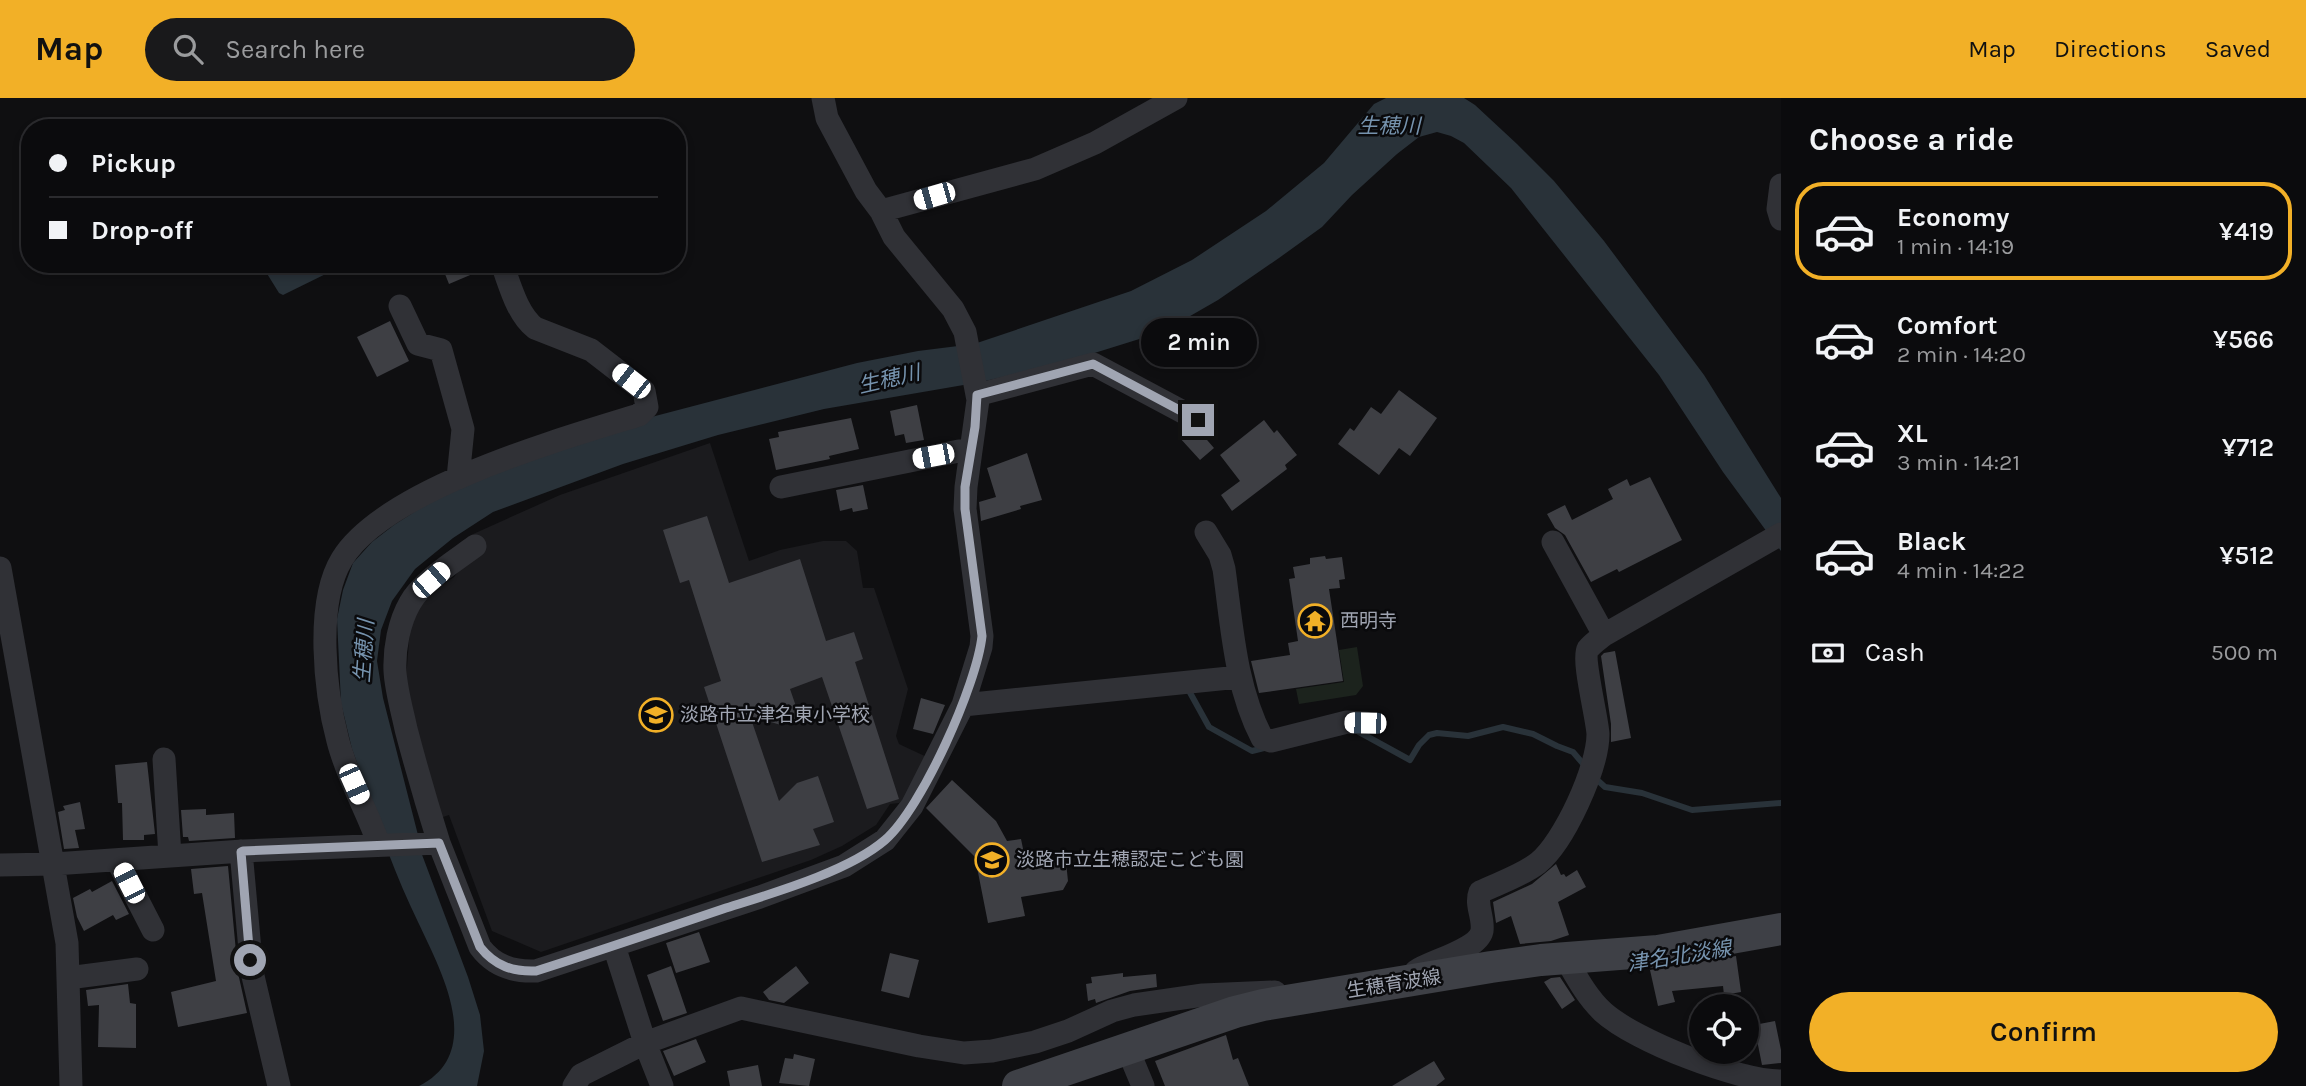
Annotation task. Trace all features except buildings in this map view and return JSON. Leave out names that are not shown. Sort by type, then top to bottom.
[{"type":"main road","name":"生穂育波線","points":[[1018,1086],[1236,1012],[1504,965],[1658,951],[1781,929]]},
{"type":"street","points":[[475,546],[449,565],[411,601],[401,625],[395,674],[431,844],[480,947],[492,960],[505,968],[536,971],[760,897],[844,866],[885,840],[912,806],[963,705],[981,647],[982,636],[965,509],[976,389],[961,322],[894,237],[827,118],[823,98]]},
{"type":"street","points":[[881,211],[1035,169],[1096,143],[1176,98]]},
{"type":"street","points":[[1781,185],[1781,219]]},
{"type":"street","points":[[381,844],[337,740],[328,684],[325,631],[327,604],[332,581],[342,559],[356,541],[384,518],[458,478],[545,445],[639,415],[647,407],[644,391],[591,350],[530,324],[521,310],[506,273]]},
{"type":"street","points":[[400,306],[418,344],[441,350],[463,429],[458,478]]},
{"type":"street","points":[[976,389],[1093,364],[1198,420]]},
{"type":"street","points":[[781,487],[959,451],[971,451]]},
{"type":"street","points":[[1206,532],[1220,555],[1224,569],[1239,677],[1251,717],[1262,738],[1271,741],[1347,722],[1365,723]]},
{"type":"street","points":[[1399,984],[1419,968],[1443,959],[1479,937],[1482,928],[1478,898],[1480,892],[1545,858],[1567,825],[1588,781],[1598,737],[1587,655],[1589,648],[1604,635],[1774,537]]},
{"type":"street","points":[[1553,542],[1604,635]]},
{"type":"street","points":[[0,568],[67,943],[71,1086]]},
{"type":"street","points":[[963,705],[1239,677]]},
{"type":"street","points":[[164,759],[170,856]]},
{"type":"street","points":[[0,865],[381,844],[431,844]]},
{"type":"street","points":[[241,852],[252,972],[279,1086]]},
{"type":"street","points":[[117,860],[153,930]]},
{"type":"street","points":[[614,946],[662,1086]]},
{"type":"street","points":[[1566,959],[1594,1003],[1619,1024],[1641,1037],[1668,1050],[1728,1070],[1781,1081]]},
{"type":"street","points":[[68,978],[137,969]]},
{"type":"street","points":[[573,1086],[581,1075],[646,1043],[741,1008],[919,1046],[976,1053],[1016,1047],[1052,1037],[1112,1011],[1133,1005],[1213,994],[1318,990],[1338,993]]},
{"type":"street","points":[[1128,1050],[1143,1086]]},
{"type":"shaded area","name":"淡路市立津名東小学校","points":[[710,443],[749,561],[780,550],[823,541],[846,541],[857,551],[863,588],[874,588],[908,689],[896,736],[899,744],[931,759],[915,792],[899,803],[890,804],[876,825],[842,846],[811,860],[541,952],[492,931],[449,815],[437,819],[405,694],[411,614],[425,596],[454,577],[463,566],[477,557],[471,535],[560,495]]},
{"type":"shaded area","points":[[1357,647],[1363,686],[1356,695],[1299,704],[1296,689],[1344,682],[1339,650]]},
{"type":"water","name":"生穂川","points":[[1386,98],[1464,98],[1475,105],[1554,181],[1604,241],[1704,375],[1781,498],[1781,551],[1723,472],[1659,375],[1511,188],[1464,143],[1437,132],[1419,137],[1397,154],[1322,227],[1279,258],[1218,300],[1149,336],[1056,365],[981,382],[824,409],[718,435],[623,464],[493,512],[453,538],[415,569],[392,601],[381,630],[377,661],[383,698],[418,835],[395,836],[383,833],[352,749],[341,703],[337,619],[343,590],[353,563],[372,542],[394,525],[447,491],[640,420],[857,363],[974,344],[1131,291],[1192,260],[1266,211],[1324,163],[1374,104]]},
{"type":"water","points":[[267,273],[328,273],[283,295]]},
{"type":"water","points":[[388,852],[421,852],[480,1015],[484,1051],[477,1086],[419,1086],[439,1071],[450,1053],[454,1032],[452,1010],[446,986]]},
{"type":"waterway","points":[[1186,689],[1209,727],[1252,751],[1264,748]]},
{"type":"waterway","points":[[1359,732],[1410,760],[1429,735],[1437,733],[1468,736],[1503,727],[1533,734],[1573,752],[1585,766]]},
{"type":"waterway","points":[[1594,777],[1605,787],[1642,793],[1692,810],[1781,803]]},
{"type":"place","name":"西明寺","points":[[1315,621]]},
{"type":"place","name":"淡路市立津名東小学校","points":[[656,715]]},
{"type":"place","name":"淡路市立生穂認定こども園","points":[[992,860]]},
{"type":"route","points":[[250,960],[241,870],[243,851],[439,843],[480,947],[492,960],[505,968],[527,972],[760,897],[844,866],[885,840],[912,806],[963,705],[981,647],[982,636],[965,509],[965,487],[975,427],[977,395],[1093,364],[1198,420]]},
{"type":"water label","name":"津名北淡線","points":[[1679,956]]}]
